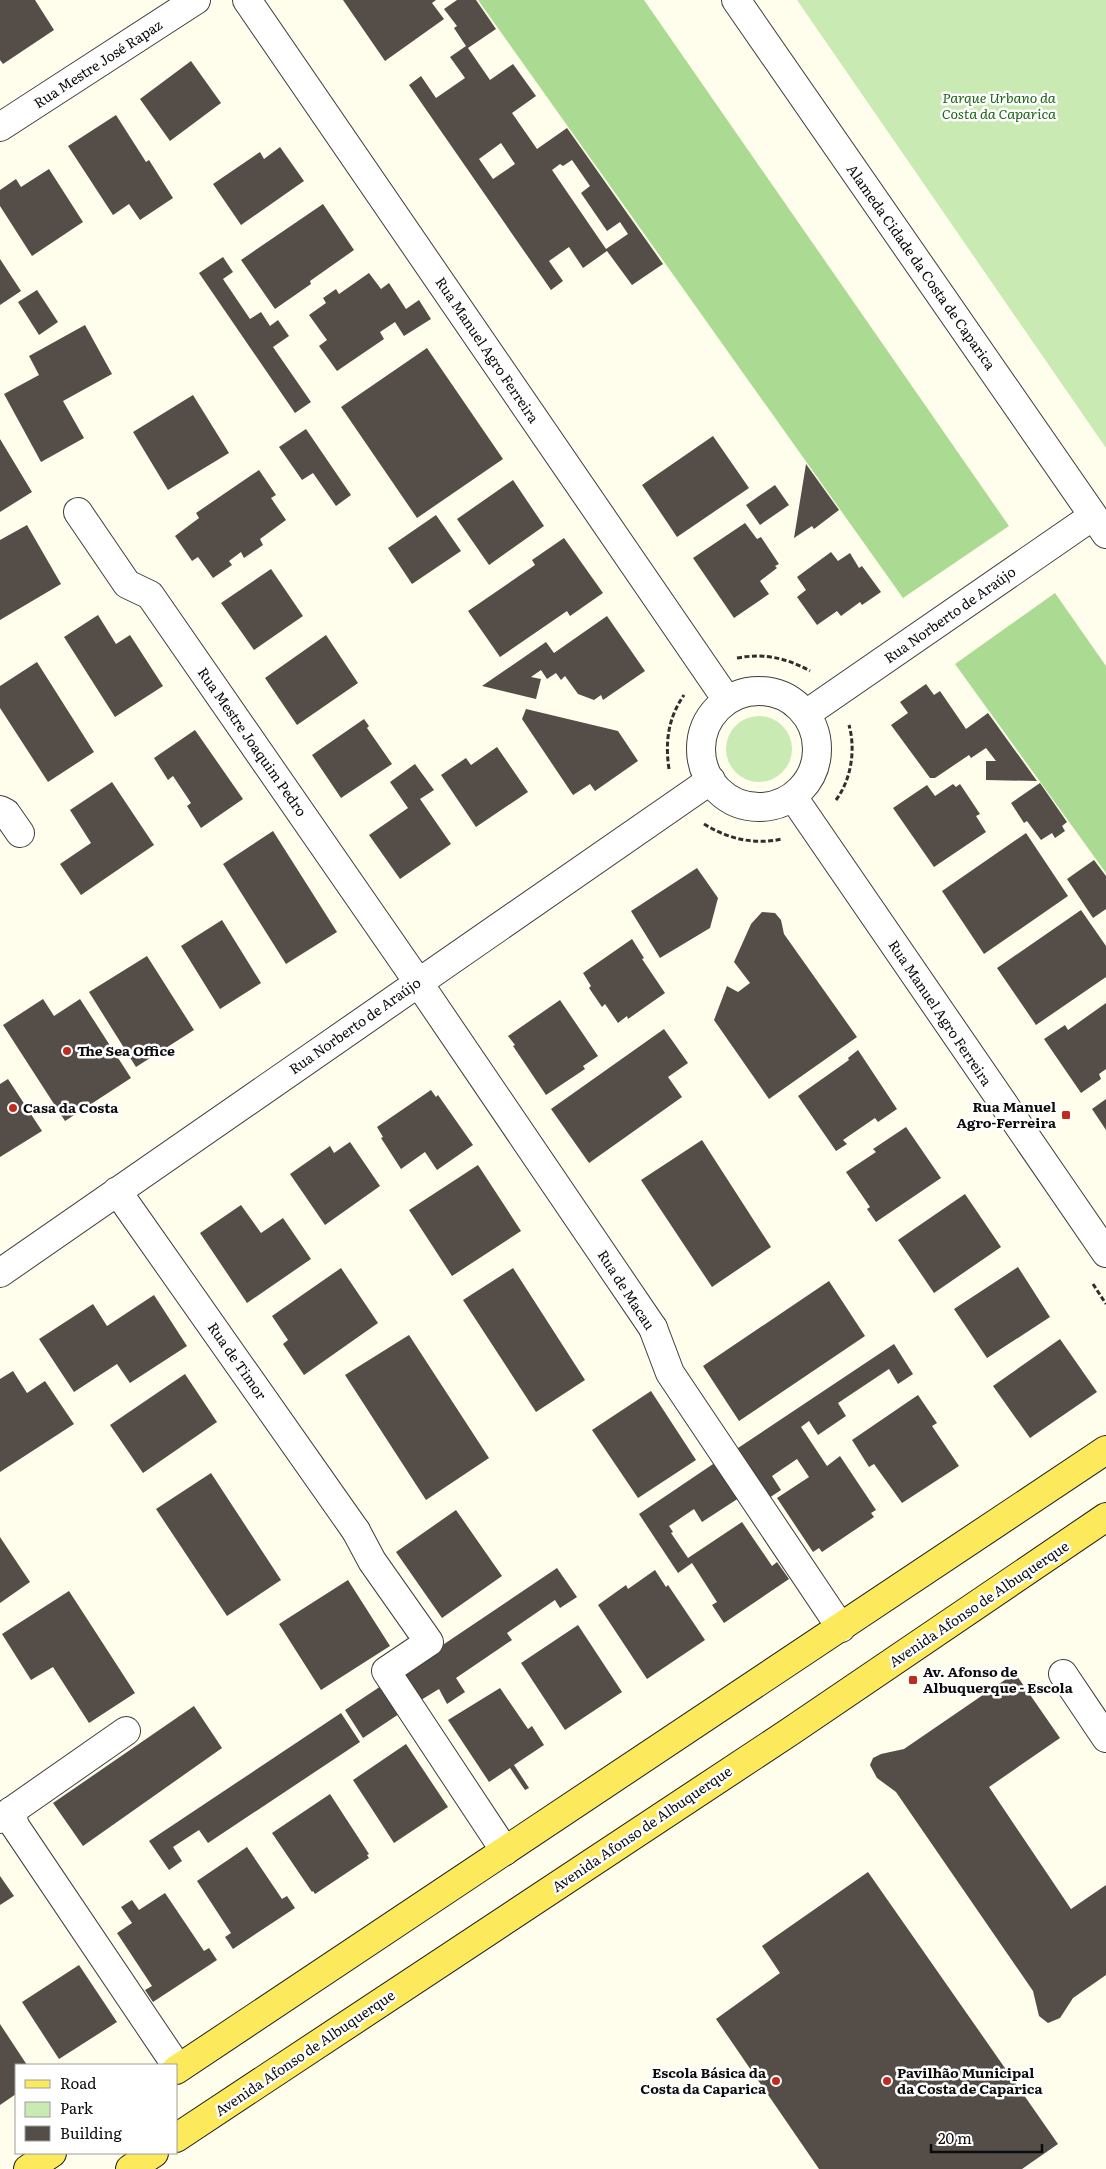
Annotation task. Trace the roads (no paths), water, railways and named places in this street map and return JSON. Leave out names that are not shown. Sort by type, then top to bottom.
[{"type":"main road","points":[[178,2066],[841,1628],[1106,1450]]},
{"type":"main road","name":"Avenida Afonso de Albuquerque","points":[[178,2137],[808,1720],[1106,1517]]},
{"type":"main road","points":[[28,2169],[50,2154]]},
{"type":"main road","points":[[130,2169],[152,2154]]},
{"type":"street","name":"Rua Mestre José Rapaz","points":[[0,127],[196,0]]},
{"type":"street","name":"Rua Manuel Agro Ferreira","points":[[247,0],[727,700]]},
{"type":"street","name":"Alameda Cidade da Costa de Caparica","points":[[736,0],[1100,525]]},
{"type":"street","name":"Rua Mestre Joaquim Pedro","points":[[78,512],[127,584],[150,595],[418,982]]},
{"type":"street","name":"Rua Norberto de Araújo","points":[[806,714],[1100,525]]},
{"type":"street","points":[[754,690],[767,690],[781,694],[793,701],[806,714],[812,722],[816,736],[818,750],[816,764],[803,788],[793,796],[779,804],[766,807],[751,807],[725,796],[711,780],[702,762],[701,747],[703,734],[708,720],[727,700],[754,690]]},
{"type":"street","name":"Rua Norberto de Araújo","points":[[0,1273],[117,1190],[711,780]]},
{"type":"street","name":"Rua Manuel Agro Ferreira","points":[[793,796],[1106,1252]]},
{"type":"street","points":[[0,810],[6,812],[20,834]]},
{"type":"street","name":"Rua de Macau","points":[[418,982],[653,1328],[670,1373],[841,1628]]},
{"type":"street","name":"Rua de Timor","points":[[117,1190],[356,1531],[372,1561],[429,1642],[386,1672],[505,1850]]},
{"type":"street","points":[[1063,1674],[1106,1738]]},
{"type":"street","points":[[126,1731],[4,1808],[175,2064]]},
{"type":"place","name":"The Sea Office","points":[[67,1051]]},
{"type":"place","name":"Casa da Costa","points":[[13,1108]]},
{"type":"place","name":"Rua Manuel Agro-Ferreira","points":[[1066,1115]]},
{"type":"place","name":"Av. Afonso de Albuquerque - Escola","points":[[913,1680]]},
{"type":"place","name":"Escola Básica da Costa da Caparica","points":[[776,2081]]},
{"type":"place","name":"Pavilhão Municipal da Costa de Caparica","points":[[887,2081]]},
{"type":"park label","name":"Parque Urbano da Costa da Caparica","points":[[999,106]]}]
